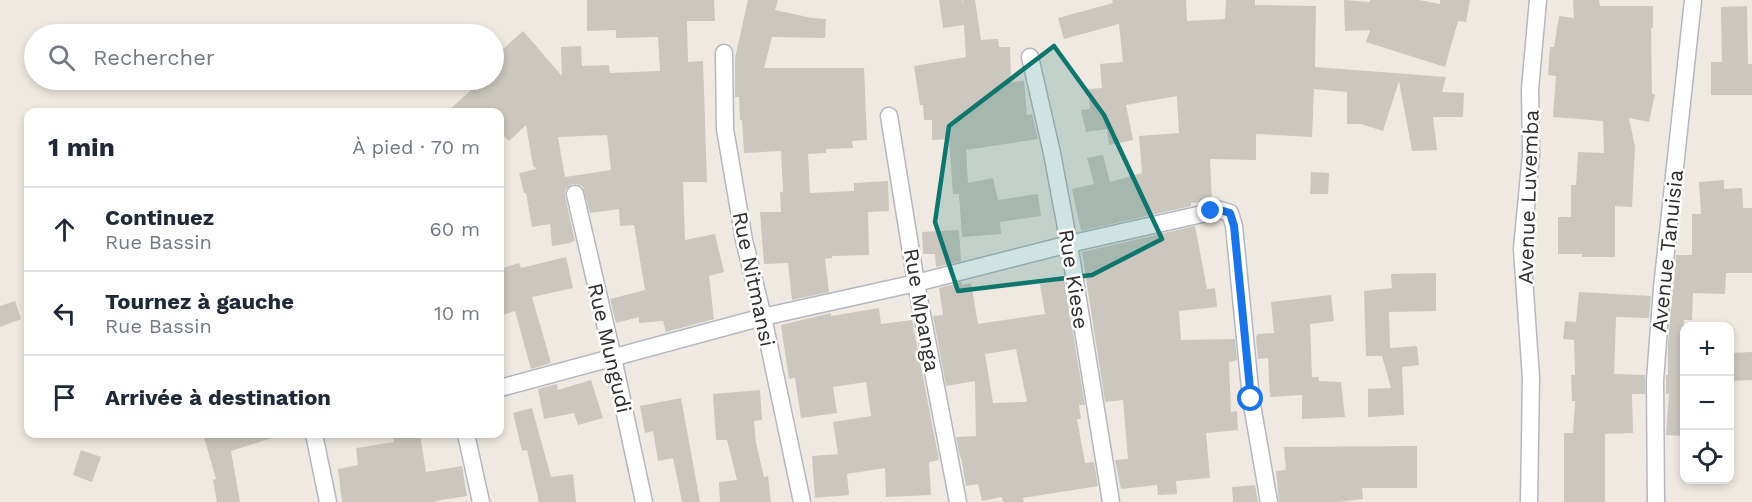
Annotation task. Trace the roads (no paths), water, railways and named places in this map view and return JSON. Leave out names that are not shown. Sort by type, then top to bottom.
[{"type":"street","name":"Avenue Luvemba","points":[[1528,502],[1531,378],[1522,249],[1531,154],[1530,89],[1538,0]]},
{"type":"street","name":"Avenue Tanuisia","points":[[1656,502],[1655,380],[1662,288],[1693,0]]},
{"type":"street","name":"Rue Nitmansi","points":[[724,53],[725,129],[744,240],[763,317],[802,502]]},
{"type":"street","name":"Rue Kiese","points":[[1030,57],[1052,153],[1069,244],[1111,502]]},
{"type":"street","name":"Rue Mpanga","points":[[889,117],[916,283],[958,502]]},
{"type":"street","name":"Rue Mungudi","points":[[575,194],[614,358],[644,502]]},
{"type":"street","points":[[504,387],[763,317],[1220,210],[1230,213],[1234,226],[1251,399],[1269,502]]},
{"type":"street","points":[[315,438],[328,502]]},
{"type":"street","points":[[467,438],[481,502]]}]
